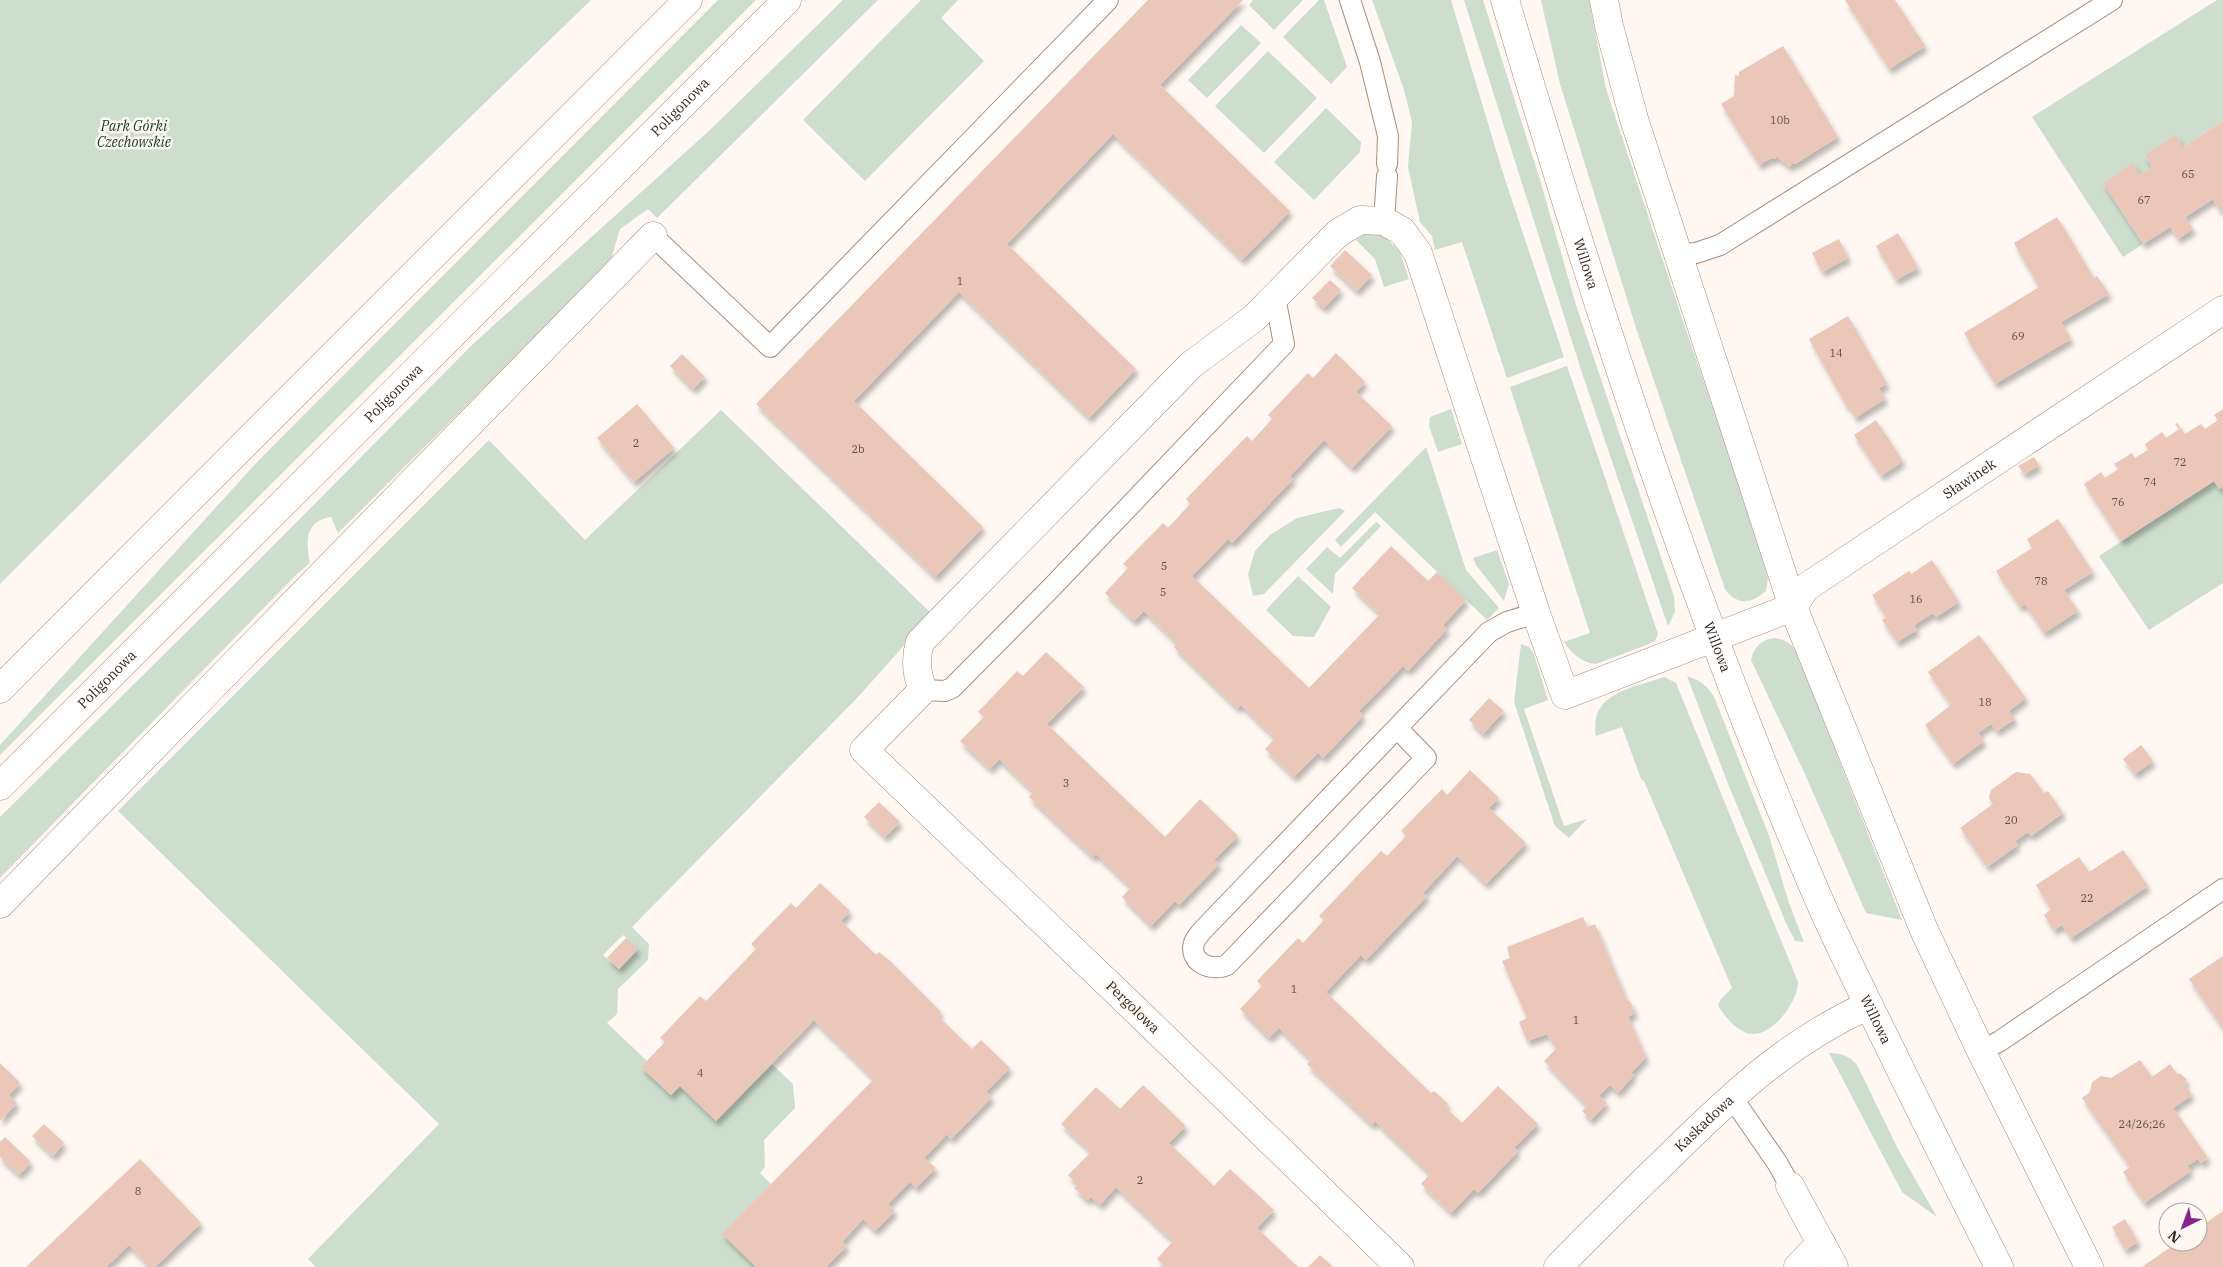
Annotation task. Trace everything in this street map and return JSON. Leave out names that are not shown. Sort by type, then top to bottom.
[{"type":"street","points":[[0,689],[688,0]]},
{"type":"street","name":"Poligonowa","points":[[0,786],[787,0]]},
{"type":"street","name":"Willowa","points":[[1505,0],[1612,345],[1663,497],[1769,779],[1814,889],[1869,1005],[1999,1267]]},
{"type":"street","points":[[1604,0],[1608,26],[1634,119],[1793,607],[1924,930],[1981,1051],[2088,1267]]},
{"type":"street","points":[[923,690],[919,680],[916,655],[920,642],[1191,365],[1254,318],[1338,234],[1360,220],[1384,221],[1402,231],[1418,253],[1536,613],[1565,695],[1793,607]]},
{"type":"street","points":[[0,904],[653,236]]},
{"type":"street","name":"Sławinek","points":[[1793,607],[1804,588],[2223,310]]},
{"type":"street","name":"Pergolowa","points":[[923,690],[864,750],[1400,1267]]},
{"type":"street","name":"Kaskadowa","points":[[1558,1267],[1731,1096],[1809,1036],[1869,1005]]},
{"type":"street","points":[[1790,1186],[1834,1267]]},
{"type":"street","points":[[1798,1267],[1821,1243]]},
{"type":"lane","points":[[653,236],[770,347],[1108,0]]},
{"type":"lane","points":[[1350,0],[1370,62],[1388,136],[1384,221]]},
{"type":"lane","points":[[1678,255],[1696,253],[1720,245],[2112,0]]},
{"type":"lane","points":[[923,690],[945,691],[952,688],[1284,344],[1275,297]]},
{"type":"lane","points":[[1398,729],[1426,758],[1227,965],[1215,969],[1204,966],[1195,955],[1194,948],[1194,942],[1201,932],[1398,729],[1489,632],[1507,622],[1536,613]]},
{"type":"lane","points":[[1981,1051],[2000,1041],[2223,889]]},
{"type":"lane","points":[[1731,1096],[1759,1135],[1790,1186]]},
{"type":"green space","name":"Park Górki Czechowskie","points":[[0,0],[591,0],[393,192],[0,584]]},
{"type":"green space","points":[[718,0],[756,0],[0,755],[0,745],[258,461]]},
{"type":"green space","points":[[843,0],[878,0],[657,218],[648,209],[620,229],[610,263],[338,533],[331,517],[322,519],[311,528],[308,541],[310,563],[298,573],[0,878],[0,817],[473,344],[710,130]]},
{"type":"green space","points":[[921,0],[958,0],[941,18],[984,61],[865,181],[803,120]]},
{"type":"green space","points":[[1253,0],[1303,0],[1274,30],[1249,5]]},
{"type":"green space","points":[[1319,0],[1324,0],[1347,67],[1331,84],[1283,37]]},
{"type":"green space","points":[[1372,0],[1451,0],[1502,170],[1564,357],[1507,378],[1462,242],[1435,250],[1432,236],[1420,222],[1408,167],[1412,122],[1404,90]]},
{"type":"green space","points":[[1464,0],[1483,0],[1540,180],[1576,305],[1674,596],[1675,612],[1668,626],[1583,376]]},
{"type":"green space","points":[[1541,0],[1589,0],[1606,89],[1738,480],[1768,578],[1766,591],[1750,601],[1739,601],[1725,589],[1636,328],[1560,84]]},
{"type":"green space","points":[[2217,0],[2223,0],[2223,121],[2183,147],[2145,155],[2152,167],[2140,175],[2132,164],[2103,183],[2143,244],[2123,257],[2032,117]]},
{"type":"green space","points":[[1241,25],[1261,43],[1207,98],[1188,80]]},
{"type":"green space","points":[[1268,51],[1317,98],[1264,153],[1215,106]]},
{"type":"green space","points":[[1326,108],[1361,142],[1360,152],[1314,200],[1274,162]]},
{"type":"green space","points":[[1378,230],[1400,252],[1409,279],[1384,287],[1375,259],[1356,240],[1364,234]]},
{"type":"green space","points":[[1567,366],[1658,634],[1655,641],[1649,644],[1596,664],[1586,662],[1577,657],[1564,642],[1590,633],[1510,387]]},
{"type":"green space","points":[[1451,409],[1462,444],[1438,452],[1429,426],[1430,417]]},
{"type":"green space","points":[[721,410],[932,614],[858,697],[632,927],[649,944],[648,960],[618,989],[617,1014],[607,1023],[647,1061],[641,1067],[671,1095],[680,1086],[716,1121],[772,1064],[793,1084],[795,1108],[764,1140],[765,1167],[760,1173],[771,1184],[756,1267],[316,1267],[308,1259],[439,1124],[118,811],[489,440],[585,540]],"holes":[[[623,935],[638,949],[619,969],[603,955]]]},
{"type":"green space","points":[[1426,447],[1466,570],[1499,608],[1487,620],[1375,512],[1341,547],[1335,540]]},
{"type":"green space","points":[[2214,481],[2219,489],[2222,487],[2223,490],[2223,583],[2149,630],[2099,556]]},
{"type":"green space","points":[[1339,508],[1345,511],[1264,594],[1253,596],[1248,574],[1255,551],[1270,535],[1297,518]]},
{"type":"green space","points":[[1376,522],[1381,526],[1335,574],[1333,594],[1306,569],[1327,547],[1340,558]]},
{"type":"green space","points":[[1497,550],[1509,584],[1504,601],[1476,565],[1473,558]]},
{"type":"green space","points":[[1298,576],[1331,607],[1314,637],[1293,636],[1266,610]]},
{"type":"green space","points":[[1774,638],[1788,642],[1797,653],[1902,920],[1866,913],[1804,772],[1751,660],[1758,645]]},
{"type":"green space","points":[[1521,644],[1529,647],[1534,654],[1548,700],[1524,709],[1564,826],[1587,819],[1569,838],[1555,826],[1514,702]]},
{"type":"green space","points":[[1687,676],[1704,684],[1715,699],[1769,836],[1789,903],[1804,942],[1795,941],[1786,923],[1728,784]]},
{"type":"green space","points":[[1664,677],[1676,683],[1798,982],[1794,998],[1783,1016],[1768,1029],[1760,1033],[1752,1034],[1742,1031],[1728,1019],[1718,1005],[1732,988],[1644,781],[1641,779],[1622,727],[1596,736],[1595,722],[1599,710],[1606,701],[1615,694],[1627,689]]},
{"type":"green space","points":[[1829,1053],[1845,1056],[1857,1065],[1899,1151],[1937,1217],[1902,1192]]},
{"type":"building","points":[[1148,0],[1243,0],[1160,85],[1290,211],[1242,260],[1113,134],[1007,244],[1136,369],[1089,418],[959,292],[854,401],[983,527],[935,577],[756,404]]},
{"type":"building","points":[[1845,0],[1895,0],[1925,46],[1889,69]]},
{"type":"building","points":[[1783,46],[1838,137],[1795,164],[1792,163],[1790,167],[1776,156],[1775,159],[1771,158],[1759,165],[1721,104],[1734,96],[1735,75],[1739,76],[1739,72]]},
{"type":"building","points":[[2223,121],[2223,209],[2220,211],[2213,199],[2185,217],[2193,229],[2178,239],[2170,227],[2143,244],[2103,183],[2133,163],[2140,175],[2152,167],[2145,155],[2176,135],[2183,147]]},
{"type":"building","points":[[2057,217],[2094,278],[2097,276],[2109,294],[2061,322],[2071,339],[1995,384],[1964,333],[2039,287],[2014,243]]},
{"type":"building","points":[[1898,233],[1918,268],[1896,280],[1876,246]]},
{"type":"building","points":[[1839,239],[1848,258],[1822,272],[1812,253]]},
{"type":"building","points":[[1345,250],[1372,275],[1357,291],[1330,266]]},
{"type":"building","points":[[1330,280],[1341,290],[1324,308],[1312,298]]},
{"type":"building","points":[[1848,316],[1887,384],[1879,388],[1885,399],[1855,418],[1809,339]]},
{"type":"building","points":[[1336,353],[1365,382],[1356,392],[1392,426],[1352,468],[1324,440],[1290,476],[1293,479],[1232,543],[1228,539],[1192,576],[1309,688],[1380,614],[1352,588],[1391,546],[1428,581],[1437,572],[1466,600],[1443,625],[1447,629],[1408,671],[1403,666],[1359,711],[1363,716],[1323,758],[1318,753],[1294,777],[1265,749],[1275,738],[1241,705],[1237,708],[1180,653],[1174,647],[1177,643],[1144,611],[1134,621],[1105,593],[1128,568],[1123,564],[1163,523],[1168,528],[1190,504],[1186,499],[1247,436],[1252,441],[1272,419],[1268,415],[1308,373],[1313,378]]},
{"type":"building","points":[[682,354],[705,377],[693,389],[670,366]]},
{"type":"building","points":[[637,404],[674,448],[634,482],[597,438]]},
{"type":"building","points":[[2223,409],[2223,490],[2222,487],[2219,489],[2214,481],[2121,541],[2084,484],[2101,472],[2105,478],[2118,469],[2114,464],[2132,453],[2135,458],[2148,450],[2145,444],[2162,432],[2166,438],[2179,429],[2175,424],[2177,423],[2185,434],[2201,424],[2205,429],[2218,420],[2214,415]]},
{"type":"building","points":[[1876,420],[1903,461],[1881,476],[1854,435]]},
{"type":"building","points":[[2034,457],[2039,465],[2025,474],[2018,466]]},
{"type":"building","points":[[2058,519],[2093,572],[2064,590],[2078,611],[2044,633],[2025,604],[2020,607],[1996,571],[2032,548],[2027,539]]},
{"type":"building","points":[[1932,560],[1959,602],[1936,617],[1933,613],[1914,625],[1917,630],[1897,642],[1882,620],[1886,617],[1872,595],[1909,571],[1911,574]]},
{"type":"building","points":[[1979,635],[2026,698],[2009,711],[2015,719],[1997,731],[1991,724],[1978,733],[1984,741],[1953,764],[1925,725],[1951,705],[1928,672]]},
{"type":"building","points":[[1046,652],[1084,687],[1047,724],[1099,774],[1165,837],[1200,799],[1238,836],[1214,860],[1219,864],[1179,905],[1175,901],[1151,926],[1122,897],[1131,887],[1096,854],[1093,857],[1029,797],[1033,792],[999,759],[990,769],[960,741],[984,717],[978,712],[1017,671],[1023,676]]},
{"type":"building","points":[[1489,698],[1504,711],[1483,734],[1469,720]]},
{"type":"building","points":[[2141,745],[2153,761],[2135,774],[2123,759]]},
{"type":"building","points":[[1470,770],[1499,798],[1489,808],[1526,843],[1486,884],[1457,856],[1423,893],[1427,896],[1366,960],[1361,955],[1326,992],[1431,1093],[1434,1091],[1440,1096],[1448,1104],[1445,1107],[1462,1123],[1498,1086],[1538,1124],[1514,1148],[1518,1151],[1478,1193],[1474,1189],[1451,1213],[1421,1184],[1430,1174],[1375,1121],[1372,1125],[1307,1064],[1311,1060],[1279,1028],[1269,1038],[1240,1009],[1262,986],[1257,981],[1298,938],[1303,943],[1324,920],[1319,916],[1381,851],[1387,856],[1406,836],[1401,831],[1442,789],[1447,795]]},
{"type":"building","points":[[2016,772],[2030,774],[2044,793],[2048,791],[2063,813],[2031,836],[2028,832],[2015,841],[2018,845],[1987,867],[1960,828],[1993,804],[1989,798],[1991,790]]},
{"type":"building","points":[[879,802],[900,822],[885,837],[864,817]]},
{"type":"building","points":[[2123,850],[2148,886],[2071,938],[2062,925],[2054,930],[2044,915],[2051,909],[2036,885],[2079,857],[2089,872]]},
{"type":"building","points":[[820,883],[850,911],[841,921],[876,955],[879,952],[890,961],[941,1012],[938,1016],[972,1049],[981,1040],[1010,1068],[986,1092],[992,1097],[951,1139],[947,1134],[924,1158],[936,1168],[916,1188],[910,1182],[888,1204],[895,1211],[875,1231],[863,1219],[842,1242],[847,1246],[826,1267],[756,1267],[722,1234],[874,1079],[814,1020],[716,1121],[680,1086],[671,1095],[641,1067],[665,1042],[660,1038],[700,996],[706,1001],[756,949],[751,944],[791,903],[796,908]]},
{"type":"building","points":[[1583,917],[1587,927],[1595,924],[1627,1001],[1630,1001],[1635,1013],[1628,1017],[1646,1057],[1631,1073],[1634,1075],[1618,1093],[1610,1085],[1599,1096],[1607,1103],[1591,1120],[1582,1111],[1587,1106],[1544,1061],[1556,1049],[1547,1034],[1527,1041],[1519,1022],[1527,1018],[1502,961],[1510,958],[1507,947]]},
{"type":"building","points":[[626,938],[638,949],[619,969],[607,958]]},
{"type":"building","points":[[2223,956],[2223,1029],[2189,979]]},
{"type":"building","points":[[2140,1060],[2152,1077],[2170,1064],[2177,1074],[2181,1074],[2186,1079],[2185,1085],[2192,1095],[2173,1108],[2208,1158],[2201,1163],[2198,1159],[2187,1166],[2191,1171],[2144,1203],[2123,1172],[2130,1167],[2082,1098],[2090,1092],[2092,1082],[2101,1076],[2111,1078]]},
{"type":"building","points":[[0,1063],[20,1083],[9,1095],[17,1103],[0,1121]]},
{"type":"building","points":[[1143,1085],[1186,1126],[1169,1143],[1214,1186],[1230,1169],[1274,1210],[1257,1228],[1298,1267],[1165,1267],[1157,1259],[1173,1241],[1116,1187],[1100,1205],[1091,1197],[1087,1200],[1074,1188],[1078,1185],[1068,1175],[1091,1152],[1061,1124],[1096,1087],[1120,1109]]},
{"type":"building","points":[[44,1124],[64,1143],[53,1156],[32,1136]]},
{"type":"building","points":[[5,1137],[31,1162],[19,1175],[0,1157],[0,1142]]},
{"type":"building","points":[[140,1159],[201,1223],[155,1267],[150,1267],[129,1245],[106,1267],[26,1267]]},
{"type":"building","points":[[2223,1211],[2223,1267],[2142,1267],[2164,1252],[2208,1252],[2208,1221]]},
{"type":"building","points":[[2125,1219],[2138,1242],[2125,1250],[2112,1227]]},
{"type":"building","points":[[1320,1255],[1333,1267],[1308,1267]]}]
